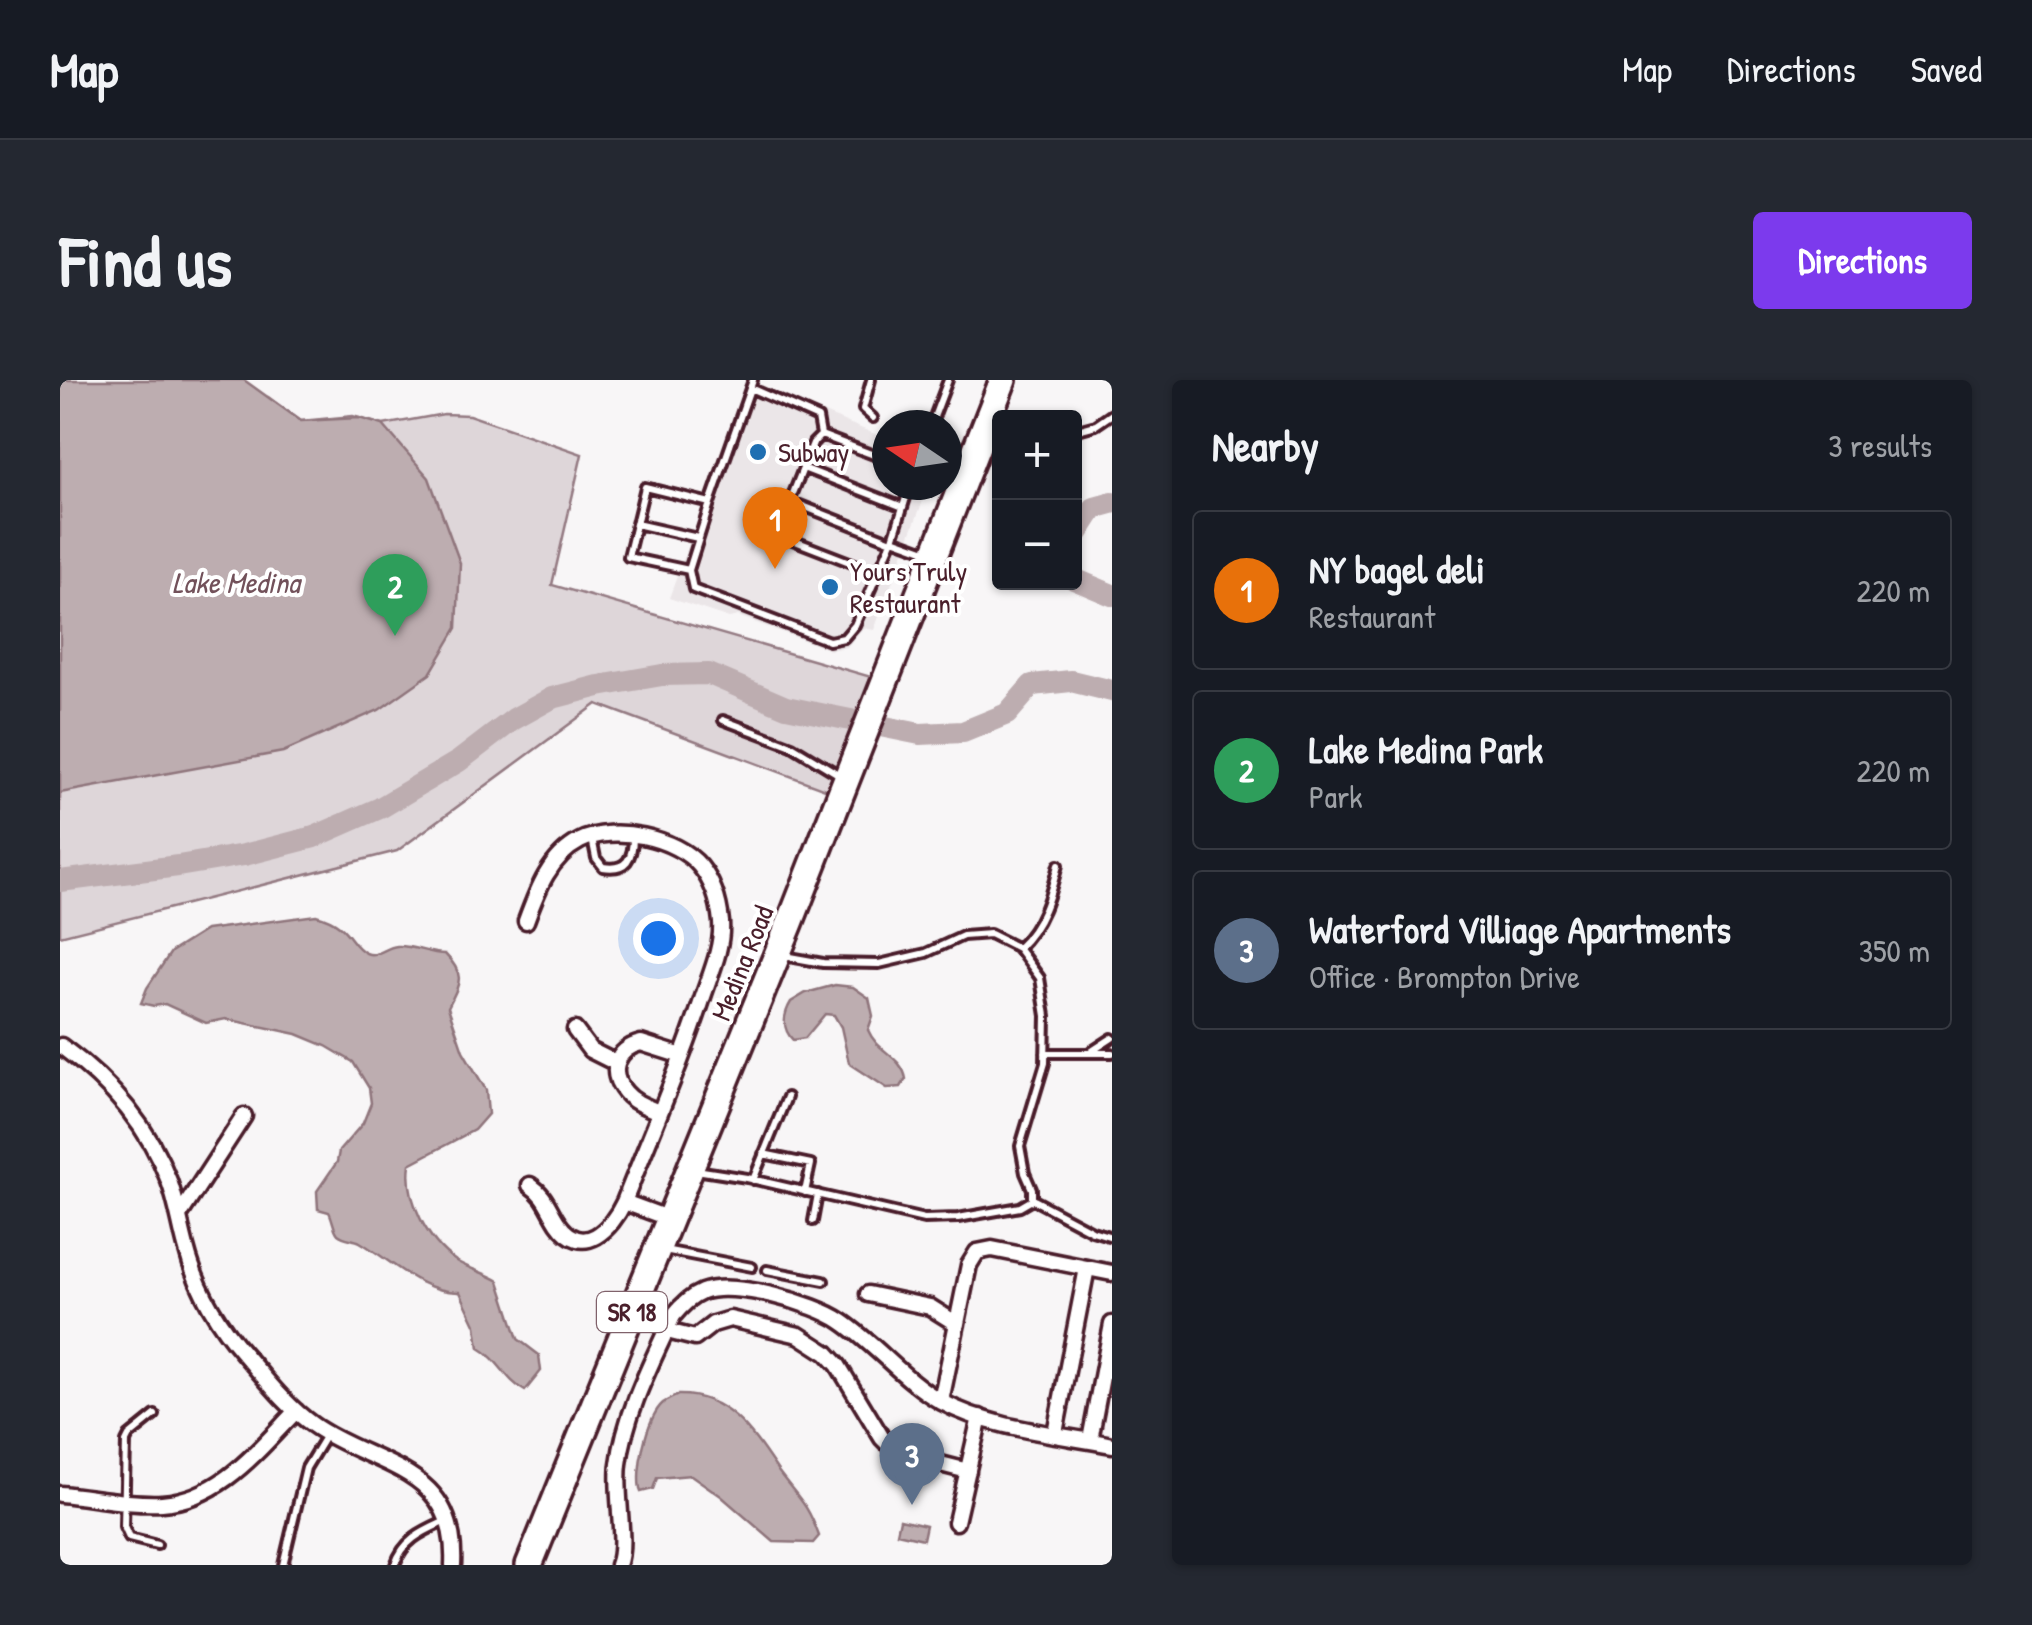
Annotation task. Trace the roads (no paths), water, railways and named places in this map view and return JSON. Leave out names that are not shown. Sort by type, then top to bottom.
[{"type":"highway","name":"Medina Road","points":[[996,410],[1004,380]]},
{"type":"highway","name":"Medina Road","points":[[532,1564],[935,554],[992,424]]},
{"type":"street","points":[[526,921],[541,881],[558,858],[578,842],[608,831],[633,834],[678,849],[698,863],[716,891],[722,924],[716,961],[702,1002],[624,1202],[610,1228],[603,1234],[584,1238],[565,1230],[549,1202],[530,1185]]},
{"type":"street","points":[[576,1030],[590,1050],[616,1064]]},
{"type":"street","points":[[659,1112],[625,1092],[617,1081],[616,1064],[624,1050],[640,1043],[682,1056]]},
{"type":"street","points":[[60,1046],[105,1082],[141,1126],[168,1177],[196,1278],[240,1349],[296,1411],[326,1434],[412,1474],[437,1503],[446,1521],[454,1565]]},
{"type":"street","points":[[179,1216],[244,1116]]},
{"type":"street","points":[[624,1202],[670,1220]]},
{"type":"street","points":[[941,1402],[968,1265],[977,1252],[992,1249],[1112,1273]]},
{"type":"street","points":[[1055,1433],[1087,1268]]},
{"type":"street","points":[[618,1565],[622,1549],[616,1506],[619,1459],[631,1417],[666,1331],[681,1306],[691,1297],[716,1288],[810,1306],[844,1322],[917,1386],[941,1402],[980,1418],[1112,1445]]},
{"type":"street","points":[[868,1294],[930,1307],[956,1324]]},
{"type":"street","points":[[666,1331],[695,1338],[713,1324],[730,1319],[799,1335],[828,1353],[882,1438],[897,1453],[968,1472]]},
{"type":"street","points":[[1090,1440],[1112,1324]]},
{"type":"street","points":[[60,1494],[161,1503],[200,1494],[236,1472],[296,1411]]},
{"type":"street","points":[[956,1522],[980,1418]]},
{"type":"lane","points":[[871,380],[863,409],[872,416]]},
{"type":"lane","points":[[937,410],[948,380]]},
{"type":"lane","points":[[821,435],[818,418],[752,384],[689,570],[693,589],[829,641],[844,638],[856,626],[905,500]]},
{"type":"lane","points":[[1082,429],[1112,414]]},
{"type":"lane","points":[[821,435],[872,454]]},
{"type":"lane","points":[[821,435],[813,443],[777,534],[878,573]]},
{"type":"lane","points":[[803,468],[903,507]]},
{"type":"lane","points":[[689,570],[628,557],[645,487],[710,503]]},
{"type":"lane","points":[[790,501],[935,554]]},
{"type":"lane","points":[[636,524],[699,538]]},
{"type":"lane","points":[[723,720],[852,768]]},
{"type":"lane","points":[[592,837],[596,858],[603,867],[616,869],[628,864],[633,854],[633,834]]},
{"type":"lane","points":[[1018,948],[1043,914],[1058,865]]},
{"type":"lane","points":[[778,954],[823,964],[879,964],[926,953],[963,936],[990,934],[1018,948],[1040,978],[1046,1016],[1045,1053],[1020,1146],[1032,1199]]},
{"type":"lane","points":[[1091,1052],[1112,1038]]},
{"type":"lane","points":[[1045,1053],[1112,1053]]},
{"type":"lane","points":[[753,1180],[786,1097]]},
{"type":"lane","points":[[763,1154],[811,1164],[805,1192]]},
{"type":"lane","points":[[690,1169],[924,1219],[958,1218],[1020,1207],[1032,1199]]},
{"type":"lane","points":[[813,1221],[818,1194]]},
{"type":"lane","points":[[1032,1199],[1076,1224],[1112,1237]]},
{"type":"lane","points":[[658,1248],[752,1267]]},
{"type":"lane","points":[[768,1270],[824,1281]]},
{"type":"lane","points":[[155,1415],[126,1442],[124,1499],[126,1533],[135,1541],[156,1545]]},
{"type":"lane","points":[[283,1565],[306,1468],[326,1434]]},
{"type":"lane","points":[[395,1565],[406,1544],[422,1531],[446,1521]]},
{"type":"water","name":"Lake Medina","points":[[60,380],[244,380],[301,421],[359,418],[383,425],[429,478],[460,563],[457,628],[430,674],[379,710],[283,752],[60,793]]},
{"type":"water","points":[[316,915],[343,929],[366,953],[409,947],[445,954],[456,968],[458,985],[448,1007],[463,1051],[486,1090],[488,1114],[474,1130],[410,1164],[411,1191],[427,1231],[445,1253],[499,1281],[518,1339],[539,1355],[541,1371],[525,1391],[479,1348],[476,1326],[460,1292],[420,1282],[360,1242],[340,1236],[329,1212],[318,1209],[317,1191],[337,1162],[339,1151],[363,1123],[371,1103],[369,1088],[353,1062],[297,1034],[226,1019],[206,1023],[165,1004],[141,1003],[171,952],[206,930]]},
{"type":"water","points":[[835,985],[853,987],[869,998],[873,1016],[868,1030],[904,1071],[906,1079],[901,1087],[887,1088],[849,1063],[841,1027],[834,1015],[825,1014],[805,1038],[793,1040],[789,1036],[785,1022],[791,1002]]},
{"type":"water","points":[[678,1395],[711,1401],[749,1430],[806,1508],[819,1536],[813,1543],[774,1542],[691,1475],[657,1478],[653,1489],[641,1492],[641,1460],[647,1433],[657,1410]]},
{"type":"water","points":[[900,1519],[926,1525],[923,1539],[897,1533]]},
{"type":"waterway","points":[[1082,527],[1094,508],[1112,503]]},
{"type":"waterway","points":[[1082,582],[1112,595]]},
{"type":"waterway","points":[[60,881],[244,855],[314,837],[380,808],[552,698],[599,686],[662,675],[709,674],[786,707],[920,734],[963,732],[1007,714],[1032,685],[1071,681],[1112,691]]},
{"type":"place","name":"Subway","points":[[758,452]]},
{"type":"place","name":"NY bagel deli","points":[[775,569]]},
{"type":"place","name":"Yours Truly Restaurant","points":[[830,587]]},
{"type":"place","name":"Lake Medina Park","points":[[395,636]]},
{"type":"place","name":"Waterford Villiage Apartments","points":[[912,1505]]}]
